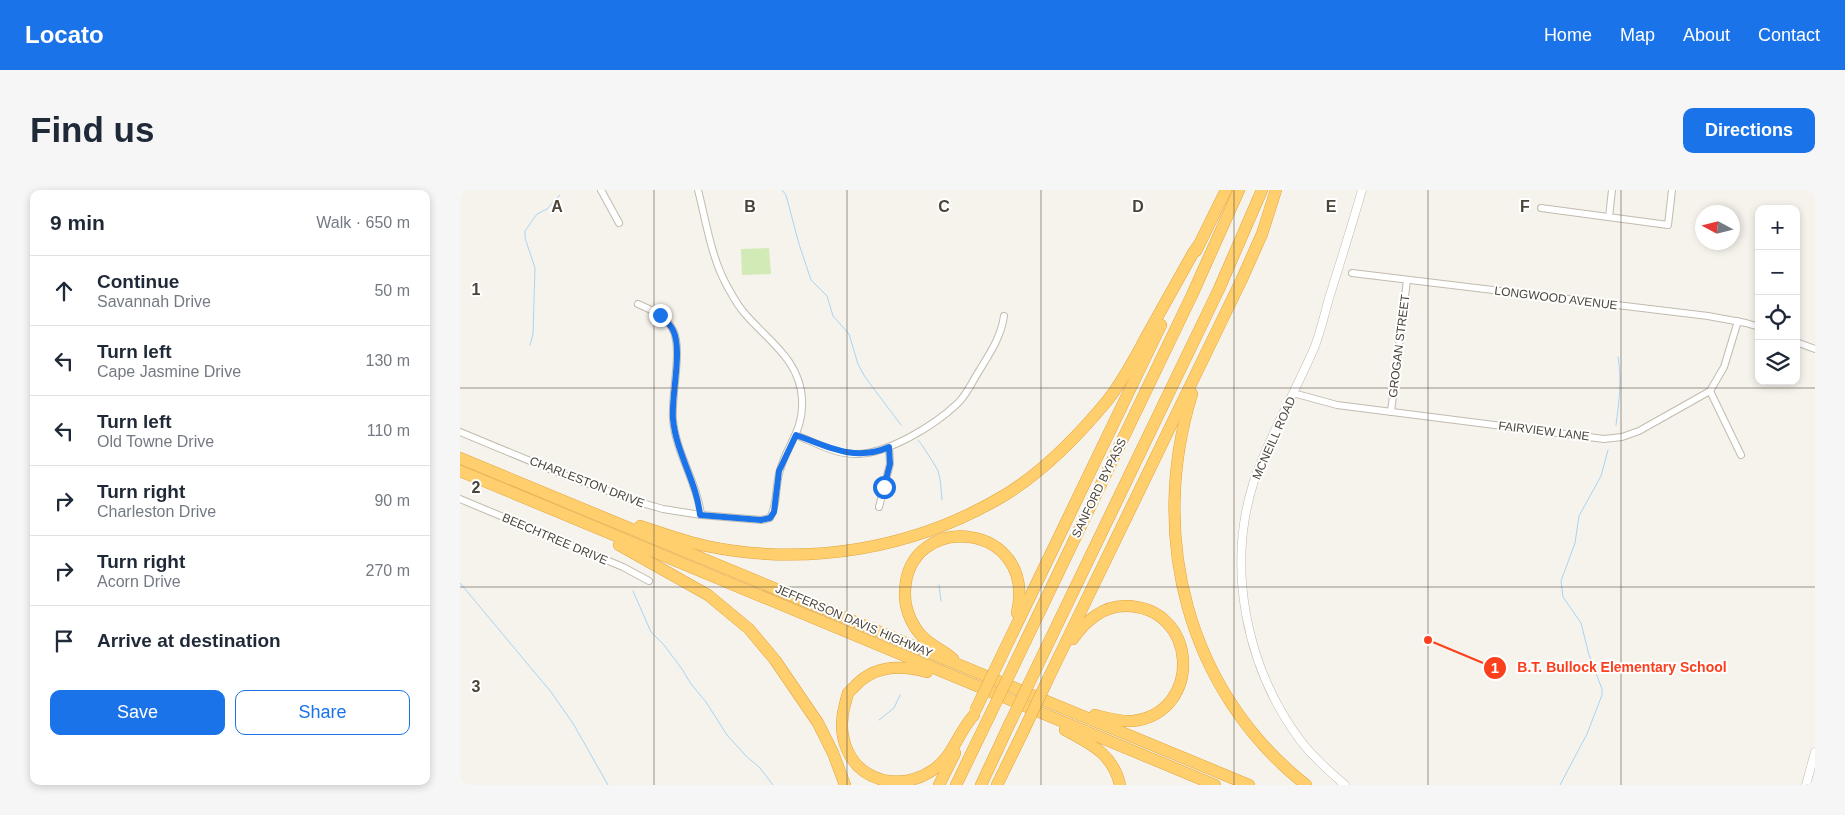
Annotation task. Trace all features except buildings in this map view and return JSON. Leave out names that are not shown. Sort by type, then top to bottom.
[{"type":"highway","points":[[939,785],[1226,190]]},
{"type":"highway","name":"SANFORD BYPASS","points":[[956,785],[1192,295],[1239,190]]},
{"type":"highway","name":"SANFORD BYPASS","points":[[981,785],[1215,298],[1262,190]]},
{"type":"highway","points":[[1276,190],[1262,234],[1222,322],[1193,393],[1179,446],[1174,505],[1178,564],[1185,596],[1195,629],[1209,662],[1222,688],[1254,734],[1282,764],[1306,785]]},
{"type":"highway","points":[[609,520],[627,521],[705,546],[776,555],[834,553],[887,544],[939,528],[1006,494],[1034,474],[1068,445],[1109,399],[1133,361],[1198,246]]},
{"type":"highway","points":[[997,785],[1216,330],[1222,322]]},
{"type":"highway","name":"JEFFERSON DAVIS HIGHWAY","points":[[460,458],[1248,785]]},
{"type":"highway","name":"JEFFERSON DAVIS HIGHWAY","points":[[460,472],[1215,785]]},
{"type":"highway","points":[[600,530],[618,544],[708,595],[749,629],[775,660],[818,723],[833,753],[845,785]]},
{"type":"highway","points":[[959,664],[944,650],[920,635],[907,609],[905,594],[908,575],[916,558],[933,544],[953,537],[973,537],[990,543],[1004,554],[1016,571],[1020,594],[1017,612],[1001,657]]},
{"type":"highway","points":[[1050,676],[1078,631],[1090,618],[1105,610],[1120,606],[1135,606],[1149,610],[1170,626],[1179,640],[1184,654],[1184,670],[1178,688],[1168,704],[1156,714],[1131,721],[1115,720],[1078,710],[1064,709]]},
{"type":"highway","points":[[951,676],[936,675],[905,668],[891,668],[876,671],[863,678],[849,693],[843,712],[841,730],[845,746],[853,761],[868,774],[890,782],[904,782],[916,779],[936,768],[947,756],[974,713]]},
{"type":"highway","points":[[1046,715],[1061,728],[1087,742],[1108,758],[1114,767],[1120,785]]},
{"type":"highway","points":[[1004,785],[1024,730]]},
{"type":"street","points":[[601,190],[619,224]]},
{"type":"street","points":[[698,190],[717,263],[726,284],[746,315],[783,352],[793,366],[802,398],[802,419],[796,435],[845,453],[868,453],[889,447],[936,421],[959,402],[989,357],[1002,326],[1004,316]]},
{"type":"street","name":"MCNEILL ROAD","points":[[1346,785],[1324,766],[1306,746],[1282,713],[1267,683],[1255,651],[1245,606],[1242,556],[1248,506],[1254,482],[1267,448],[1316,344],[1362,190]]},
{"type":"street","points":[[1609,217],[1612,190]]},
{"type":"street","points":[[1541,208],[1668,225],[1672,190]]},
{"type":"street","name":"LONGWOOD AVENUE","points":[[1352,273],[1708,316],[1755,326]]},
{"type":"street","name":"GROGAN STREET","points":[[1391,412],[1406,280]]},
{"type":"street","points":[[638,304],[660,315],[669,323],[674,332],[676,360],[673,405],[674,429],[699,499],[700,515]]},
{"type":"street","name":"FAIRVIEW LANE","points":[[1293,393],[1316,401],[1337,405],[1604,439],[1615,438],[1639,431],[1710,390],[1724,368],[1738,321]]},
{"type":"street","points":[[1800,343],[1815,349]]},
{"type":"street","points":[[1710,390],[1741,455]]},
{"type":"street","name":"CHARLESTON DRIVE","points":[[460,432],[564,475],[635,501],[663,509],[700,515],[761,520],[770,518],[774,512],[779,471],[796,435]]},
{"type":"street","points":[[879,507],[890,464],[889,447]]},
{"type":"street","name":"BEECHTREE DRIVE","points":[[460,499],[584,550],[649,581]]},
{"type":"street","points":[[1809,784],[1815,752]]},
{"type":"green space","points":[[769,248],[771,274],[742,275],[741,249]]},
{"type":"waterway","points":[[782,190],[786,195],[811,280],[827,296],[833,316],[849,334],[858,364],[865,377],[901,425]]},
{"type":"waterway","points":[[530,345],[533,334],[535,268],[525,238],[525,231],[537,214],[547,209],[560,195]]},
{"type":"waterway","points":[[1616,425],[1620,383],[1618,357]]},
{"type":"waterway","points":[[918,440],[938,471],[942,500]]},
{"type":"waterway","points":[[1560,785],[1587,734],[1602,695],[1602,689],[1589,655],[1581,623],[1563,597],[1561,581],[1575,543],[1579,516],[1601,476],[1608,450]]},
{"type":"waterway","points":[[460,583],[551,692],[574,725],[608,785]]},
{"type":"waterway","points":[[939,585],[941,601]]},
{"type":"waterway","points":[[633,591],[651,632],[664,645],[682,669],[727,735],[760,768],[773,785]]},
{"type":"waterway","points":[[879,720],[894,708],[900,695]]},
{"type":"place","name":"B.T. Bullock Elementary School","points":[[1428,640]]},
{"type":"route","points":[[660,315],[669,323],[674,332],[676,342],[673,405],[674,429],[699,499],[700,515],[761,520],[770,518],[774,512],[779,471],[796,435],[845,453],[868,453],[889,447],[891,453],[890,464],[884,487]]}]
